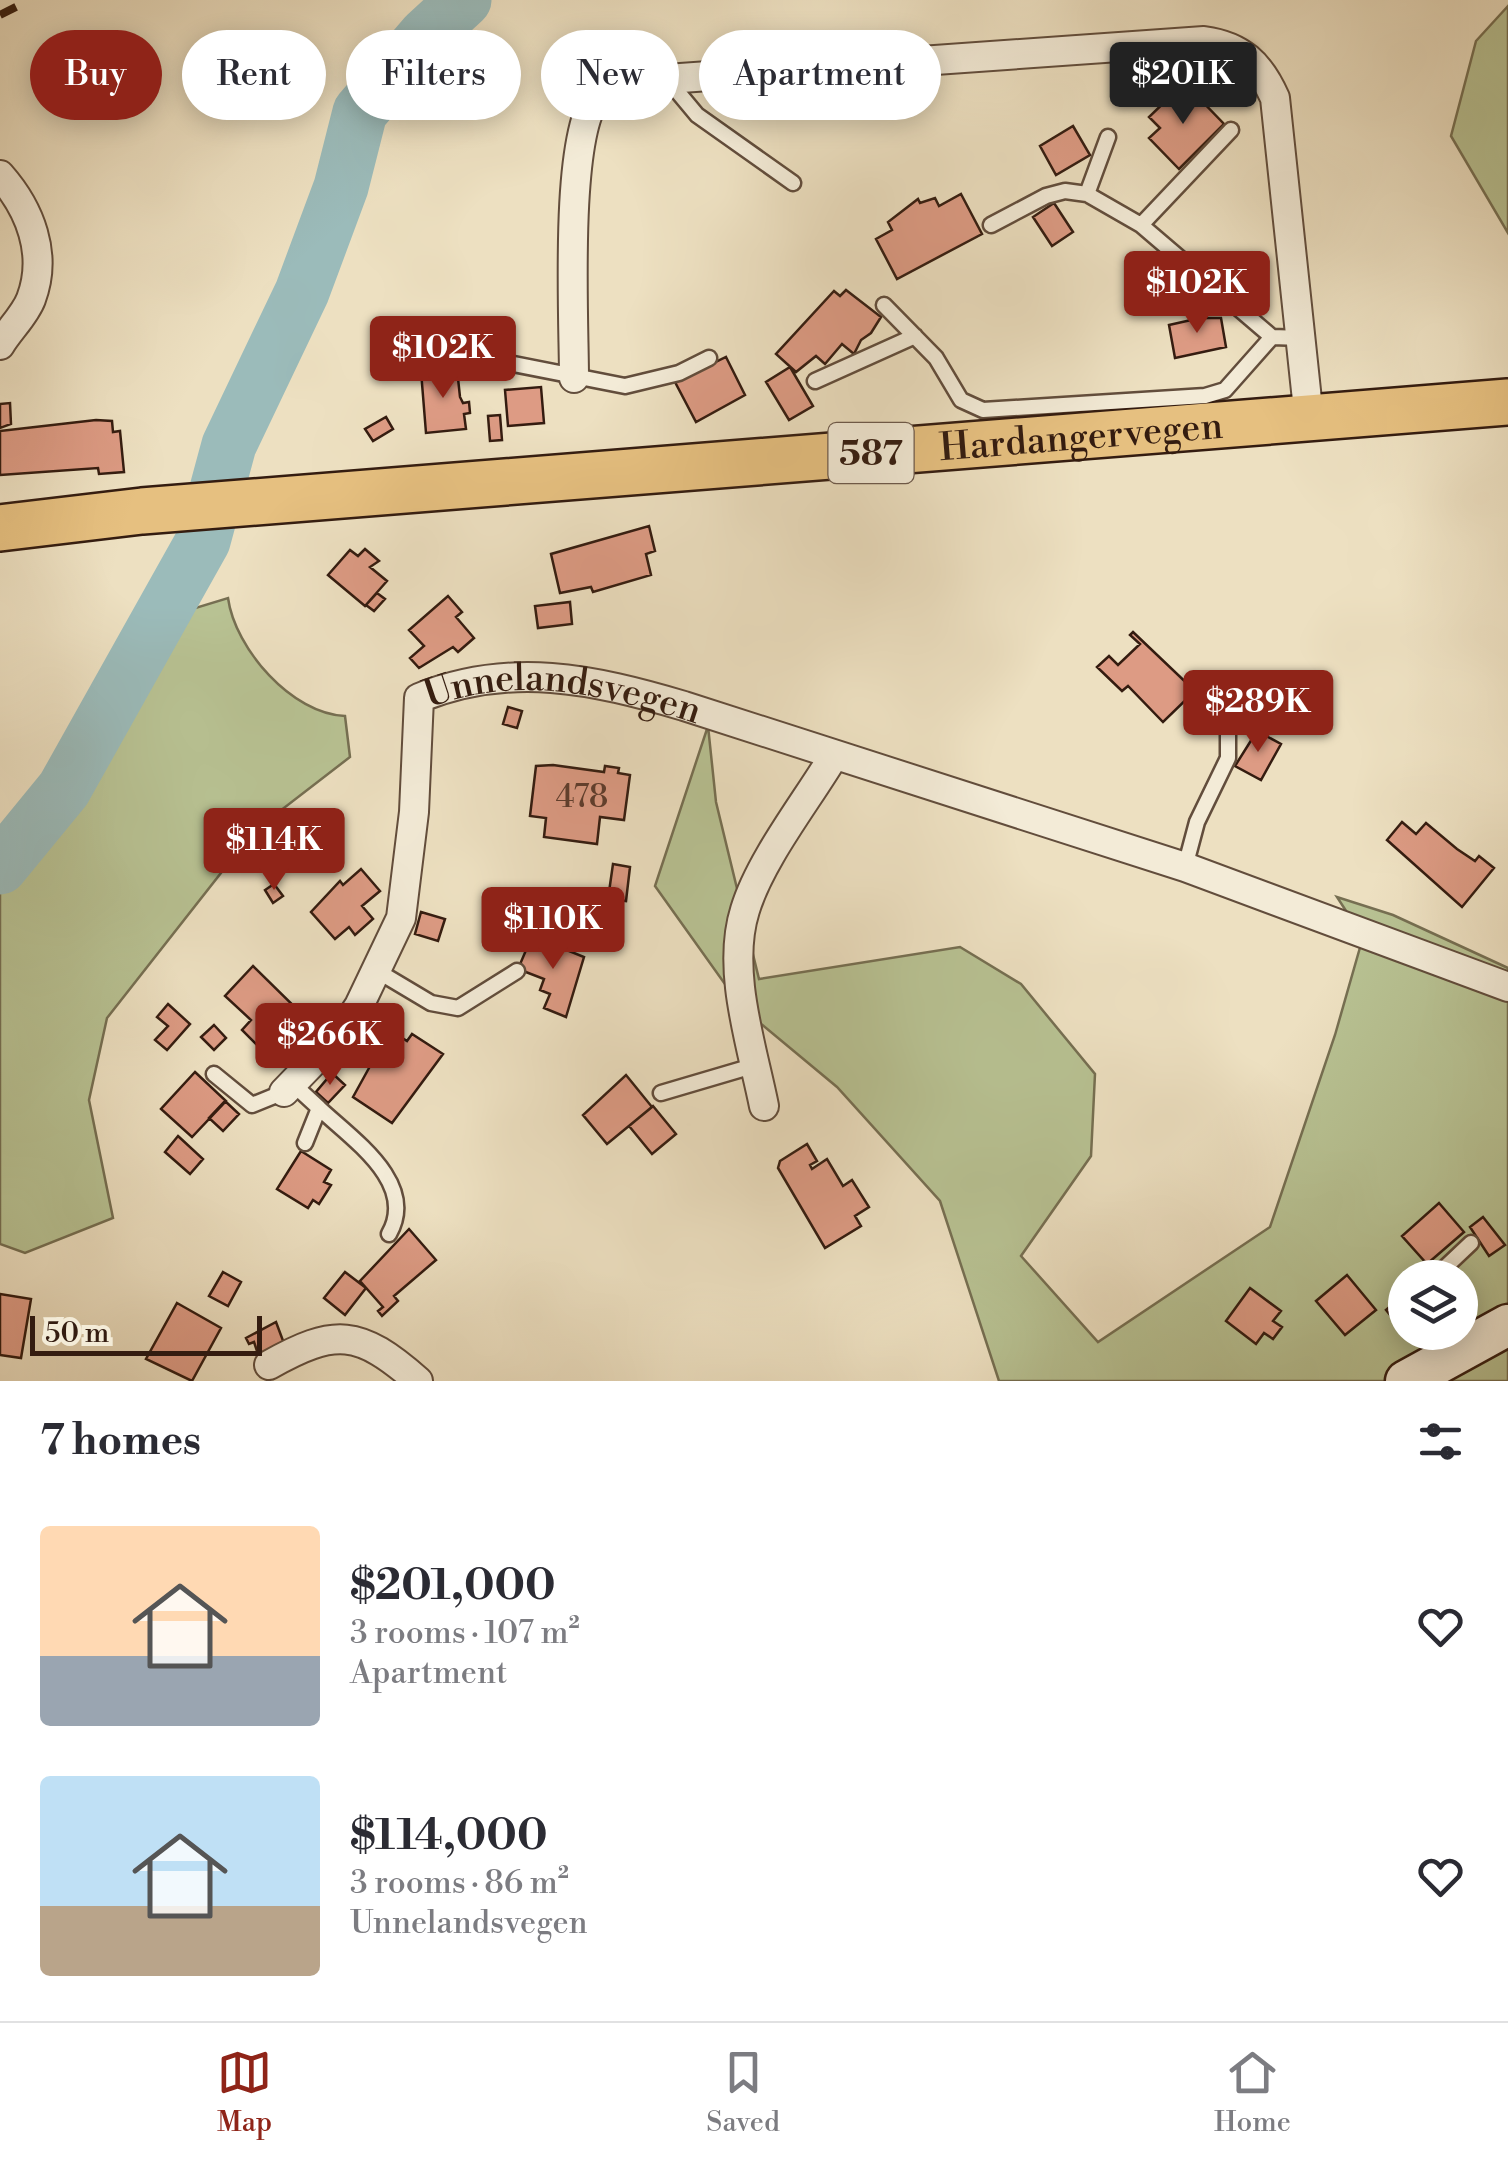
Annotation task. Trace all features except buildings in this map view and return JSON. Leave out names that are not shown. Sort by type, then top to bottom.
[{"type":"main road","name":"Hardangervegen","points":[[0,528],[142,511],[1508,402]]},
{"type":"main road","points":[[1406,1381],[1448,1351],[1508,1326]]},
{"type":"street","points":[[679,78],[1184,42],[1226,44],[1255,64],[1275,98],[1308,418]]},
{"type":"street","points":[[574,378],[575,229],[587,120]]},
{"type":"street","points":[[0,175],[27,212],[38,263],[30,301],[0,345]]},
{"type":"street","name":"Unnelandsvegen","points":[[288,1088],[341,1033],[379,972],[401,918],[414,812],[420,698],[455,684],[496,676],[603,682],[1184,867],[1508,987]]},
{"type":"street","points":[[764,1106],[738,957],[745,908],[833,756]]},
{"type":"street","points":[[268,1365],[310,1342],[333,1337],[376,1350],[418,1381]]},
{"type":"lane","points":[[679,93],[697,115],[793,183]]},
{"type":"lane","points":[[1141,225],[1231,130]]},
{"type":"lane","points":[[1086,194],[1108,137]]},
{"type":"lane","points":[[991,225],[1046,196],[1065,191],[1086,194],[1141,225],[1272,337],[1302,338]]},
{"type":"lane","points":[[884,305],[936,358],[961,400],[983,410],[1206,396],[1224,390],[1272,337]]},
{"type":"lane","points":[[815,382],[914,336]]},
{"type":"lane","points":[[429,368],[502,362],[542,366],[574,378],[624,386],[678,373],[708,358]]},
{"type":"lane","points":[[1184,867],[1197,822],[1228,758],[1228,720]]},
{"type":"lane","points":[[379,972],[431,1003],[458,1008],[516,971]]},
{"type":"lane","points":[[661,1092],[756,1065]]},
{"type":"lane","points":[[214,1074],[252,1106],[288,1088],[319,1108],[367,1153],[393,1188],[398,1217],[388,1234]]},
{"type":"lane","points":[[305,1143],[319,1108]]},
{"type":"lane","points":[[1453,1260],[1471,1243]]},
{"type":"green space","points":[[1508,6],[1508,233],[1451,136],[1476,41]]},
{"type":"green space","points":[[228,598],[242,638],[269,675],[305,704],[345,716],[350,757],[254,831],[107,1018],[89,1100],[113,1218],[25,1253],[0,1244],[0,833],[169,616]]},
{"type":"green space","points":[[708,726],[716,802],[759,979],[960,947],[1021,984],[1095,1074],[1091,1156],[1021,1256],[1098,1342],[1270,1227],[1335,1035],[1363,937],[1337,897],[1393,915],[1508,968],[1508,1381],[999,1381],[940,1201],[837,1087],[742,1008],[655,886]]},
{"type":"waterway","points":[[0,867],[64,789],[203,541],[229,445],[302,292],[341,187],[360,112],[426,35],[464,0]]},
{"type":"railway","points":[[0,15],[30,0]]}]
